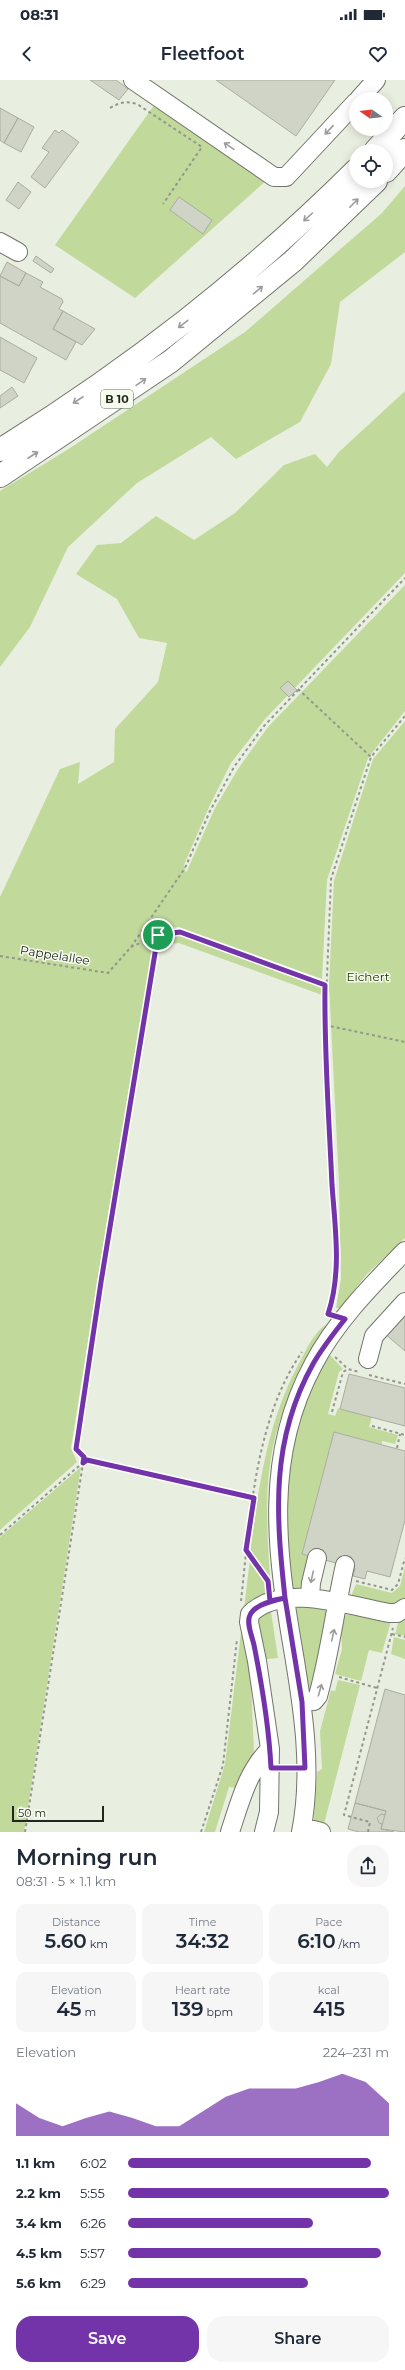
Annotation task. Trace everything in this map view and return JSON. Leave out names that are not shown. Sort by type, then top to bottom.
[{"type":"highway","points":[[381,144],[405,118]]},
{"type":"highway","points":[[393,163],[405,150]]},
{"type":"highway","name":"B 10","points":[[0,450],[153,348],[275,247],[349,177]]},
{"type":"highway","name":"B 10","points":[[0,476],[171,361],[293,261],[369,188]]},
{"type":"street","points":[[134,80],[274,177],[286,177],[349,110]]},
{"type":"street","points":[[365,92],[376,80]]},
{"type":"street","points":[[0,242],[18,252]]},
{"type":"street","points":[[321,1832],[301,1830],[306,1789],[302,1702],[277,1600],[277,1497],[281,1461],[286,1435],[303,1386],[313,1364],[345,1319],[380,1276],[405,1251]]},
{"type":"street","points":[[368,1359],[374,1336],[405,1302]]},
{"type":"street","points":[[310,1597],[311,1583],[317,1558]]},
{"type":"street","points":[[302,1702],[314,1701],[318,1696],[335,1624],[336,1604],[347,1572]]},
{"type":"street","points":[[264,1832],[269,1812],[270,1749],[257,1661],[249,1622],[250,1614],[255,1610],[277,1600],[310,1597],[336,1604],[401,1610]]},
{"type":"street","points":[[230,1832],[251,1774],[257,1762],[270,1749]]},
{"type":"path","points":[[110,108],[119,103],[128,101],[138,104],[202,147],[163,204]]},
{"type":"path","points":[[131,947],[185,868],[210,812],[234,767],[264,726],[405,578]]},
{"type":"path","points":[[298,689],[371,757]]},
{"type":"path","points":[[345,1319],[328,1314],[335,1294],[336,1255],[324,1025],[331,879],[371,757],[405,716]]},
{"type":"path","points":[[131,947],[158,935],[180,932],[325,985]]},
{"type":"path","points":[[25,1832],[84,1457],[76,1449],[101,1282],[158,935]]},
{"type":"path","name":"Pappelallee","points":[[0,956],[108,973],[131,947]]},
{"type":"path","points":[[324,1025],[405,1042]]},
{"type":"path","points":[[240,1606],[246,1550],[263,1442],[276,1401],[291,1367],[304,1349]]},
{"type":"path","points":[[339,1362],[348,1369],[405,1384]]},
{"type":"path","points":[[332,1412],[343,1372],[348,1369]]},
{"type":"path","points":[[372,1426],[405,1435]]},
{"type":"path","points":[[397,1448],[400,1434]]},
{"type":"path","points":[[0,1535],[87,1460],[254,1498]]},
{"type":"path","points":[[246,1550],[268,1581],[277,1600]]},
{"type":"path","points":[[347,1572],[392,1590],[398,1584],[405,1558]]},
{"type":"path","points":[[368,1832],[370,1822],[344,1815],[392,1634],[401,1610]]},
{"type":"path","points":[[392,1634],[405,1638]]},
{"type":"path","points":[[201,1832],[223,1765],[237,1638]]},
{"type":"path","points":[[332,1675],[377,1688]]},
{"type":"green space","points":[[157,101],[268,179],[135,298],[55,245]]},
{"type":"green space","points":[[405,186],[405,252],[340,302],[331,364],[300,422],[236,459],[211,437],[137,483],[68,547],[30,627],[0,667],[0,491],[67,450],[245,332],[382,213]]},
{"type":"green space","points":[[405,391],[405,573],[265,719],[231,763],[209,807],[184,865],[186,873],[215,808],[238,769],[268,727],[405,585],[405,711],[368,758],[327,880],[322,979],[179,927],[157,929],[107,1221],[71,1448],[77,1462],[0,1530],[0,897],[60,769],[80,762],[78,784],[114,762],[115,729],[158,682],[167,643],[139,638],[117,599],[76,574],[97,545],[121,543],[156,516],[194,540],[235,513],[284,465],[315,454],[327,467],[339,452]]},
{"type":"green space","name":"Eichert","points":[[405,721],[405,1238],[367,1274],[340,1308],[336,1308],[341,1279],[339,1183],[329,985],[334,881],[373,759]]},
{"type":"green space","points":[[180,935],[322,987],[322,995],[179,943],[158,945],[160,939]]},
{"type":"green space","points":[[333,1322],[289,1398],[280,1420],[274,1442],[270,1464],[267,1509],[270,1577],[250,1553],[257,1500],[267,1450],[281,1402],[291,1378],[309,1344],[319,1330]]},
{"type":"green space","points":[[328,1353],[343,1369],[339,1372],[328,1414],[335,1416],[338,1408],[372,1417],[369,1427],[398,1435],[395,1444],[382,1441],[382,1445],[334,1432],[302,1554],[311,1556],[306,1590],[292,1590],[288,1543],[287,1495],[292,1448],[304,1402]]},
{"type":"green space","points":[[81,1467],[24,1832],[0,1832],[0,1537]]},
{"type":"green space","points":[[250,1559],[266,1581],[267,1597],[252,1607],[250,1660],[254,1753],[247,1762],[237,1788],[229,1787],[215,1832],[204,1832],[225,1764]]},
{"type":"green space","points":[[405,1567],[405,1599],[394,1608],[350,1599],[356,1584],[392,1593],[400,1586]]},
{"type":"green space","points":[[270,1605],[278,1658],[260,1660],[254,1615]]},
{"type":"green space","points":[[304,1605],[321,1606],[329,1614],[313,1685],[309,1688],[296,1608]]},
{"type":"green space","points":[[352,1614],[391,1621],[382,1653],[369,1650],[361,1681],[335,1674],[342,1649],[341,1627],[344,1615]]},
{"type":"green space","points":[[405,1618],[405,1636],[395,1634],[399,1620]]},
{"type":"green space","points":[[394,1637],[405,1640],[405,1659],[391,1654]]},
{"type":"green space","points":[[338,1680],[360,1685],[323,1828],[314,1822],[317,1772],[322,1769],[320,1731],[331,1690],[335,1691]]},
{"type":"building","points":[[90,80],[116,80],[128,89],[119,100]]},
{"type":"building","points":[[216,80],[335,80],[296,136]]},
{"type":"building","points":[[0,108],[18,118],[4,143],[0,140]]},
{"type":"building","points":[[18,118],[34,127],[21,152],[4,143]]},
{"type":"building","points":[[55,130],[59,133],[62,130],[79,142],[45,188],[31,177],[49,152],[42,148]]},
{"type":"building","points":[[18,182],[31,192],[19,209],[6,200]]},
{"type":"building","points":[[179,197],[212,220],[203,234],[170,210]]},
{"type":"building","points":[[36,256],[54,269],[51,273],[33,261]]},
{"type":"building","points":[[7,262],[26,273],[19,286],[0,276]]},
{"type":"building","points":[[26,273],[43,282],[40,287],[62,299],[63,302],[59,309],[63,311],[53,329],[76,342],[66,360],[0,323],[0,276],[19,286]]},
{"type":"building","points":[[63,311],[95,329],[82,345],[53,329]]},
{"type":"building","points":[[0,337],[37,358],[24,383],[0,370]]},
{"type":"building","points":[[12,387],[18,396],[0,408],[0,396]]},
{"type":"building","points":[[288,681],[297,690],[289,697],[280,688]]},
{"type":"building","points":[[405,1310],[405,1351],[384,1333]]},
{"type":"building","points":[[349,1374],[405,1388],[405,1426],[340,1409]]},
{"type":"building","points":[[334,1432],[405,1451],[405,1520],[390,1577],[367,1571],[365,1579],[353,1576],[355,1568],[302,1554]]},
{"type":"building","points":[[385,1689],[405,1695],[405,1832],[381,1829],[382,1824],[379,1823],[377,1818],[381,1814],[385,1815],[386,1811],[355,1803]]},
{"type":"building","points":[[355,1803],[386,1811],[381,1829],[394,1832],[359,1832],[348,1829]]},
{"type":"route","points":[[158,935],[101,1282],[76,1449],[84,1457],[83,1463],[87,1460],[254,1498],[246,1550],[268,1581],[270,1601],[285,1598],[288,1624],[302,1702],[305,1768],[271,1768],[270,1749],[257,1661],[249,1622],[250,1614],[255,1610],[270,1601],[285,1598],[278,1530],[277,1497],[281,1461],[286,1435],[294,1408],[313,1364],[345,1319],[328,1314],[335,1294],[336,1255],[324,1025],[325,985],[180,932],[158,935]]}]
